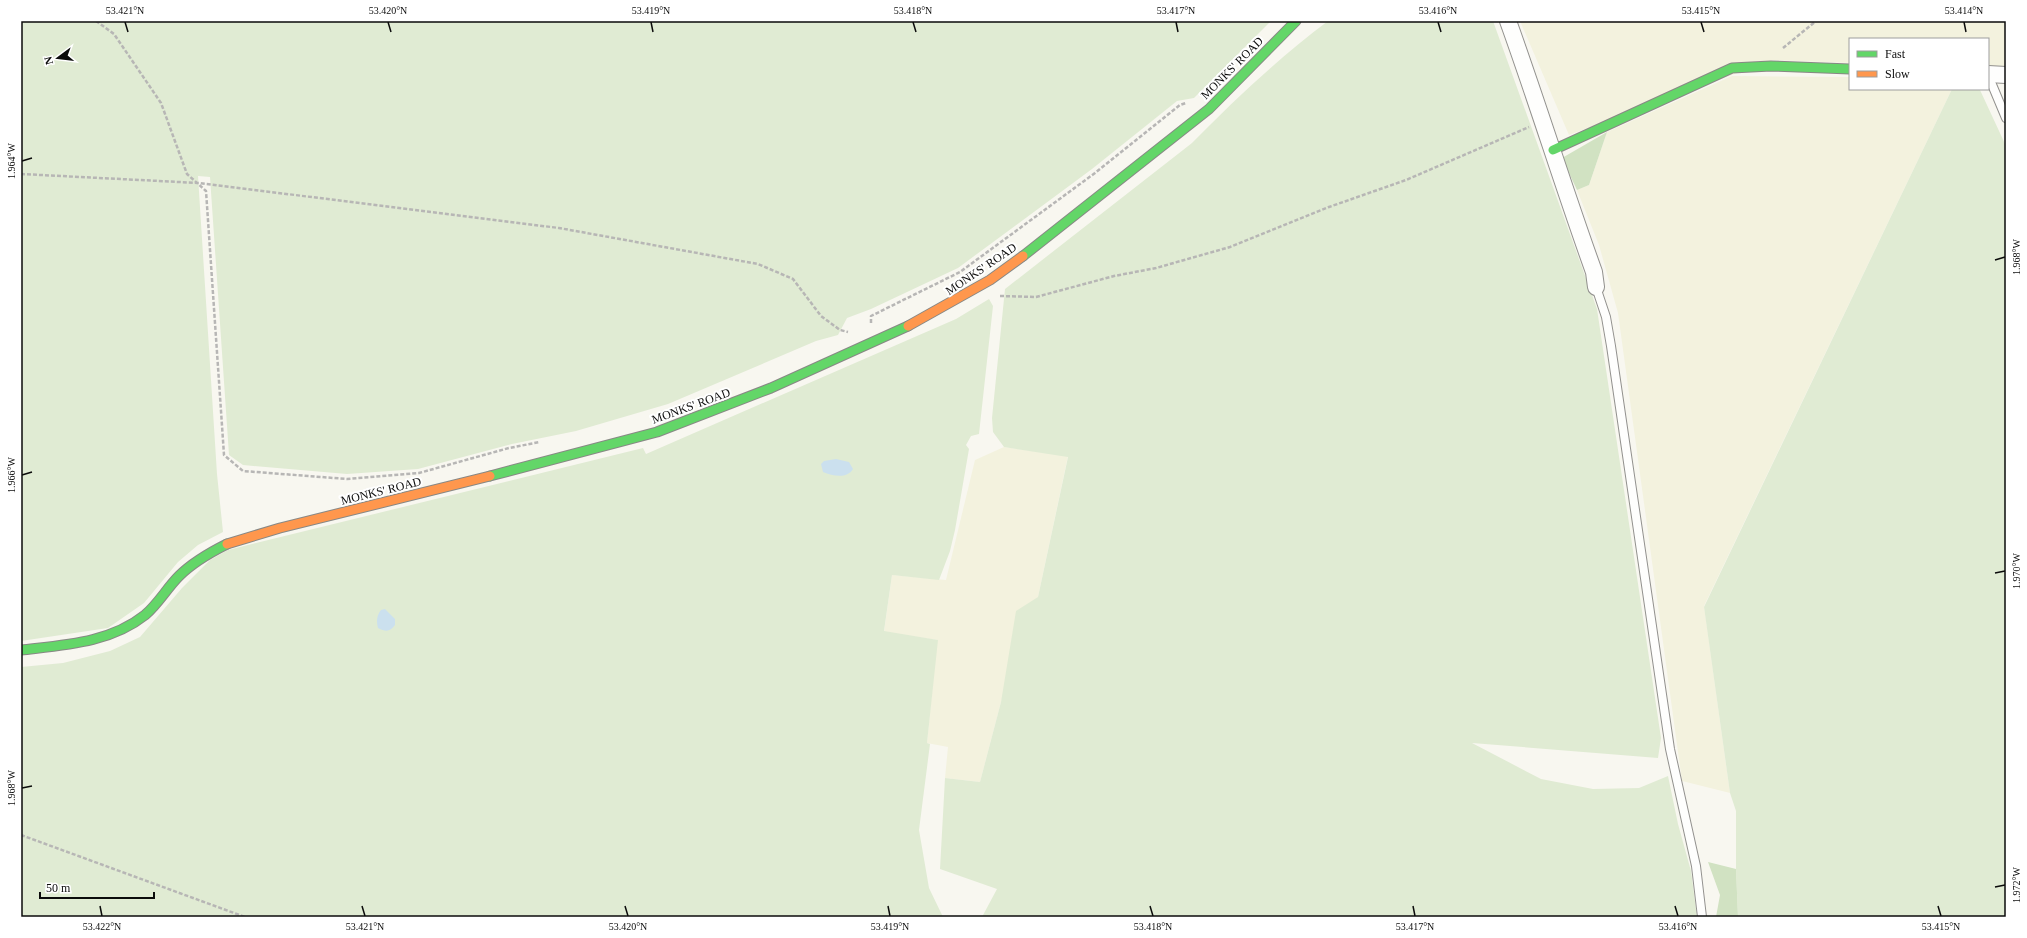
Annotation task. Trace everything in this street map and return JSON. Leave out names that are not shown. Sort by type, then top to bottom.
[{"type":"street","name":"MONKS' ROAD","points":[[21,650],[80,643],[123,630],[146,614],[179,576],[203,556],[230,543],[280,528],[469,482],[657,432],[763,391],[921,320],[990,280],[1154,154],[1209,109],[1296,21]]},
{"type":"street","points":[[1508,21],[1543,119],[1560,177],[1594,272],[1596,287]]},
{"type":"street","points":[[1553,150],[1685,88],[1732,68],[1771,66],[1849,69]]},
{"type":"street","points":[[1989,75],[2006,75]]},
{"type":"lane","points":[[1989,77],[2006,118]]},
{"type":"lane","points":[[1596,287],[1606,316],[1610,339],[1670,749],[1696,866],[1702,917]]},
{"type":"path","points":[[96,21],[114,34],[161,103],[187,174],[206,191],[224,455],[243,471],[347,479],[419,473],[509,448],[546,441]]},
{"type":"path","points":[[1771,66],[1773,60],[1784,45],[1816,21]]},
{"type":"path","points":[[871,327],[871,316],[960,272],[1095,173],[1180,105],[1190,103]]},
{"type":"path","points":[[999,296],[1036,297],[1114,276],[1156,268],[1230,247],[1329,207],[1406,180],[1523,130],[1543,119]]},
{"type":"path","points":[[21,174],[198,183],[559,228],[758,264],[793,279],[821,316],[840,330],[853,333],[846,336]]},
{"type":"path","points":[[21,835],[245,917]]},
{"type":"green space","points":[[21,21],[1271,21],[1194,98],[1177,101],[1092,169],[958,268],[871,309],[847,318],[838,335],[816,341],[668,404],[576,431],[512,444],[418,469],[347,474],[243,465],[229,455],[210,177],[198,176],[217,474],[223,532],[198,545],[178,562],[144,603],[108,628],[21,641]]},
{"type":"green space","points":[[1328,21],[1493,21],[1597,309],[1661,738],[1658,758],[1472,743],[1541,779],[1593,789],[1639,788],[1668,776],[1678,824],[1691,871],[1697,917],[982,917],[997,889],[940,869],[945,778],[980,782],[1001,702],[1016,611],[1038,597],[1068,457],[1004,447],[993,432],[992,418],[1005,289],[1192,143],[1258,79],[1292,49]]},
{"type":"green space","points":[[1520,21],[2006,21],[2006,68],[1989,67],[1989,38],[1849,38],[1849,63],[1773,60],[1569,135]]},
{"type":"green space","points":[[1732,76],[1849,77],[1849,90],[1952,90],[1704,606],[1730,793],[1682,781],[1618,313],[1599,245],[1577,190],[1589,185],[1607,132]]},
{"type":"green space","points":[[1952,90],[1980,90],[2006,146],[2006,917],[1738,917],[1736,811],[1730,793],[1704,607]]},
{"type":"green space","points":[[1607,132],[1589,185],[1577,190],[1562,158]]},
{"type":"green space","points":[[989,299],[993,306],[979,434],[971,436],[966,445],[969,449],[950,551],[939,580],[892,575],[884,631],[938,640],[927,743],[930,744],[919,830],[929,888],[943,917],[21,917],[21,667],[63,663],[110,651],[140,637],[182,588],[210,560],[228,550],[643,448],[646,454],[956,319]]},
{"type":"green space","points":[[1004,447],[1068,456],[1038,597],[1001,702],[980,782],[945,778],[948,747],[927,743],[937,640],[884,632],[892,575],[946,580],[975,460]]},
{"type":"green space","points":[[1708,862],[1736,869],[1738,917],[1716,917],[1720,895]]},
{"type":"water","points":[[836,459],[849,462],[853,469],[847,474],[840,476],[823,472],[821,464],[824,461]]},
{"type":"water","points":[[385,609],[395,619],[395,625],[388,631],[378,628],[377,623],[381,610]]},
{"type":"traffic: fast","points":[[1023,256],[1209,109],[1296,21]]},
{"type":"traffic: fast","points":[[1553,150],[1732,68],[1771,66],[1849,69]]},
{"type":"traffic: fast","points":[[490,476],[657,432],[771,388],[908,326]]},
{"type":"traffic: fast","points":[[21,650],[70,644],[117,632],[150,611],[175,581],[190,566],[227,544]]},
{"type":"traffic: slow","points":[[908,326],[990,280],[1023,256]]},
{"type":"traffic: slow","points":[[227,544],[280,528],[490,476]]}]
